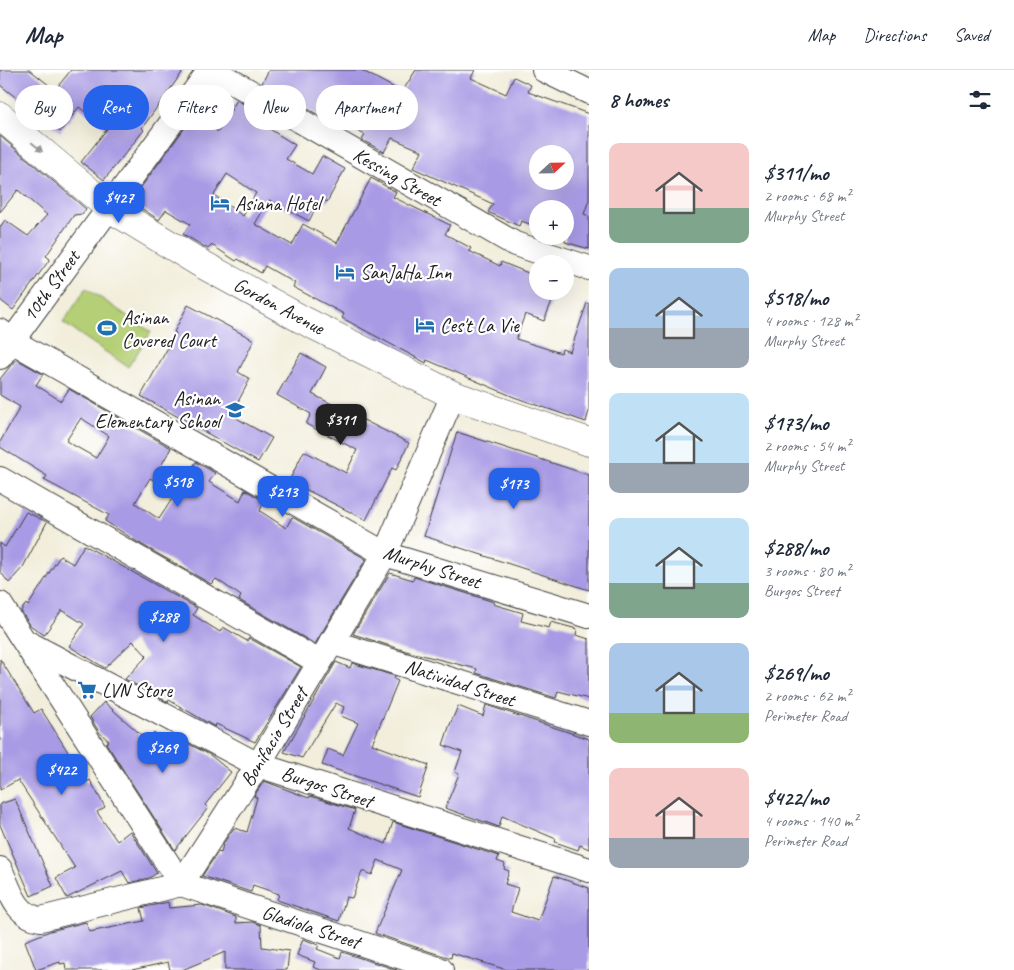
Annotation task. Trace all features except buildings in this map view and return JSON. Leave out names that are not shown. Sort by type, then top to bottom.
[{"type":"main road","name":"Gordon Avenue","points":[[0,116],[108,207],[200,263],[302,320],[453,395],[589,442]]},
{"type":"street","name":"10th Street","points":[[4,343],[211,70]]},
{"type":"street","name":"Kessing Street","points":[[211,70],[515,244],[589,268]]},
{"type":"street","points":[[544,70],[589,92]]},
{"type":"street","name":"Murphy Street","points":[[4,343],[385,554],[589,616]]},
{"type":"street","name":"Bonifacio Street","points":[[181,884],[258,765],[385,554],[453,395]]},
{"type":"street","name":"Natividad Street","points":[[0,479],[325,652],[589,723]]},
{"type":"street","points":[[0,604],[181,884],[41,919],[29,918],[20,911],[0,869]]},
{"type":"street","name":"Burgos Street","points":[[26,642],[258,765],[589,870]]},
{"type":"street","name":"Gladiola Street","points":[[181,884],[441,970]]},
{"type":"green space","name":"Asinan Covered Court","points":[[86,288],[151,332],[128,367],[63,323]]},
{"type":"place","name":"Asiana Hotel","points":[[220,203]]},
{"type":"place","name":"SanJaHa Inn","points":[[345,272]]},
{"type":"place","name":"Ces't La Vie","points":[[425,325]]},
{"type":"place","name":"Asinan Covered Court","points":[[107,328]]},
{"type":"place","name":"Asinan Elementary School","points":[[235,410]]},
{"type":"place","name":"LVN Store","points":[[87,690]]}]
